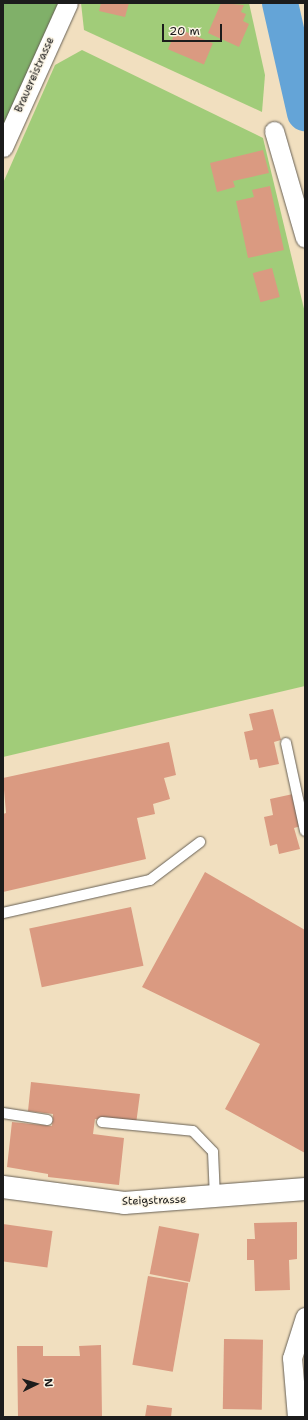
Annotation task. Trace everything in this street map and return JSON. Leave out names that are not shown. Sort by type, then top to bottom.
[{"type":"street","name":"Brauereistrasse","points":[[3,147],[68,3]]},
{"type":"street","points":[[274,131],[305,238]]},
{"type":"street","name":"Steigstrasse","points":[[3,1188],[124,1202],[215,1198],[305,1189]]},
{"type":"street","points":[[297,1417],[292,1358],[305,1317]]},
{"type":"lane","points":[[286,743],[305,830]]},
{"type":"lane","points":[[3,913],[150,880],[200,842]]},
{"type":"lane","points":[[3,1113],[47,1120]]},
{"type":"lane","points":[[102,1122],[193,1131],[213,1152],[215,1198]]},
{"type":"green space","points":[[3,3],[68,3],[3,147]]},
{"type":"green space","points":[[81,3],[249,3],[265,75],[262,112],[84,30]]},
{"type":"green space","points":[[82,50],[263,138],[305,313],[305,686],[3,757],[3,183],[55,65]]},
{"type":"building","points":[[101,3],[129,3],[125,17],[99,11]]},
{"type":"building","points":[[221,3],[244,5],[241,12],[246,14],[243,21],[249,24],[239,47],[208,33]]},
{"type":"building","points":[[177,28],[213,43],[204,64],[168,49]]},
{"type":"building","points":[[263,150],[269,173],[233,181],[235,187],[217,192],[210,163]]},
{"type":"building","points":[[270,186],[284,250],[248,258],[236,201],[254,197],[252,190]]},
{"type":"building","points":[[272,268],[280,297],[260,302],[253,273]]},
{"type":"building","points":[[273,709],[281,740],[274,742],[279,764],[259,768],[257,759],[250,760],[244,732],[253,730],[249,714]]},
{"type":"building","points":[[169,742],[176,775],[164,778],[170,799],[153,804],[155,814],[137,818],[146,859],[3,892],[3,814],[6,813],[3,778]]},
{"type":"building","points":[[293,794],[301,826],[294,828],[300,849],[279,854],[277,844],[270,846],[264,817],[273,815],[270,799]]},
{"type":"building","points":[[205,872],[305,930],[305,1153],[225,1109],[260,1044],[142,987]]},
{"type":"building","points":[[131,907],[143,966],[42,987],[29,929]]},
{"type":"building","points":[[31,1082],[140,1094],[136,1124],[95,1119],[93,1134],[124,1138],[119,1185],[48,1177],[48,1174],[7,1167],[12,1122],[52,1126],[53,1114],[28,1111]]},
{"type":"building","points":[[297,1222],[297,1259],[289,1260],[290,1290],[255,1291],[254,1260],[247,1260],[247,1239],[255,1239],[254,1223]]},
{"type":"building","points":[[3,1224],[53,1231],[47,1268],[3,1261]]},
{"type":"building","points":[[159,1226],[199,1234],[190,1282],[150,1274]]},
{"type":"building","points":[[148,1276],[188,1283],[173,1372],[132,1365]]},
{"type":"building","points":[[224,1339],[263,1340],[262,1410],[223,1409]]},
{"type":"building","points":[[101,1345],[102,1417],[18,1417],[17,1346],[43,1346],[43,1356],[80,1356],[79,1346]]},
{"type":"building","points":[[147,1405],[172,1408],[171,1417],[145,1417]]},
{"type":"waterway","points":[[280,3],[305,113]]}]
